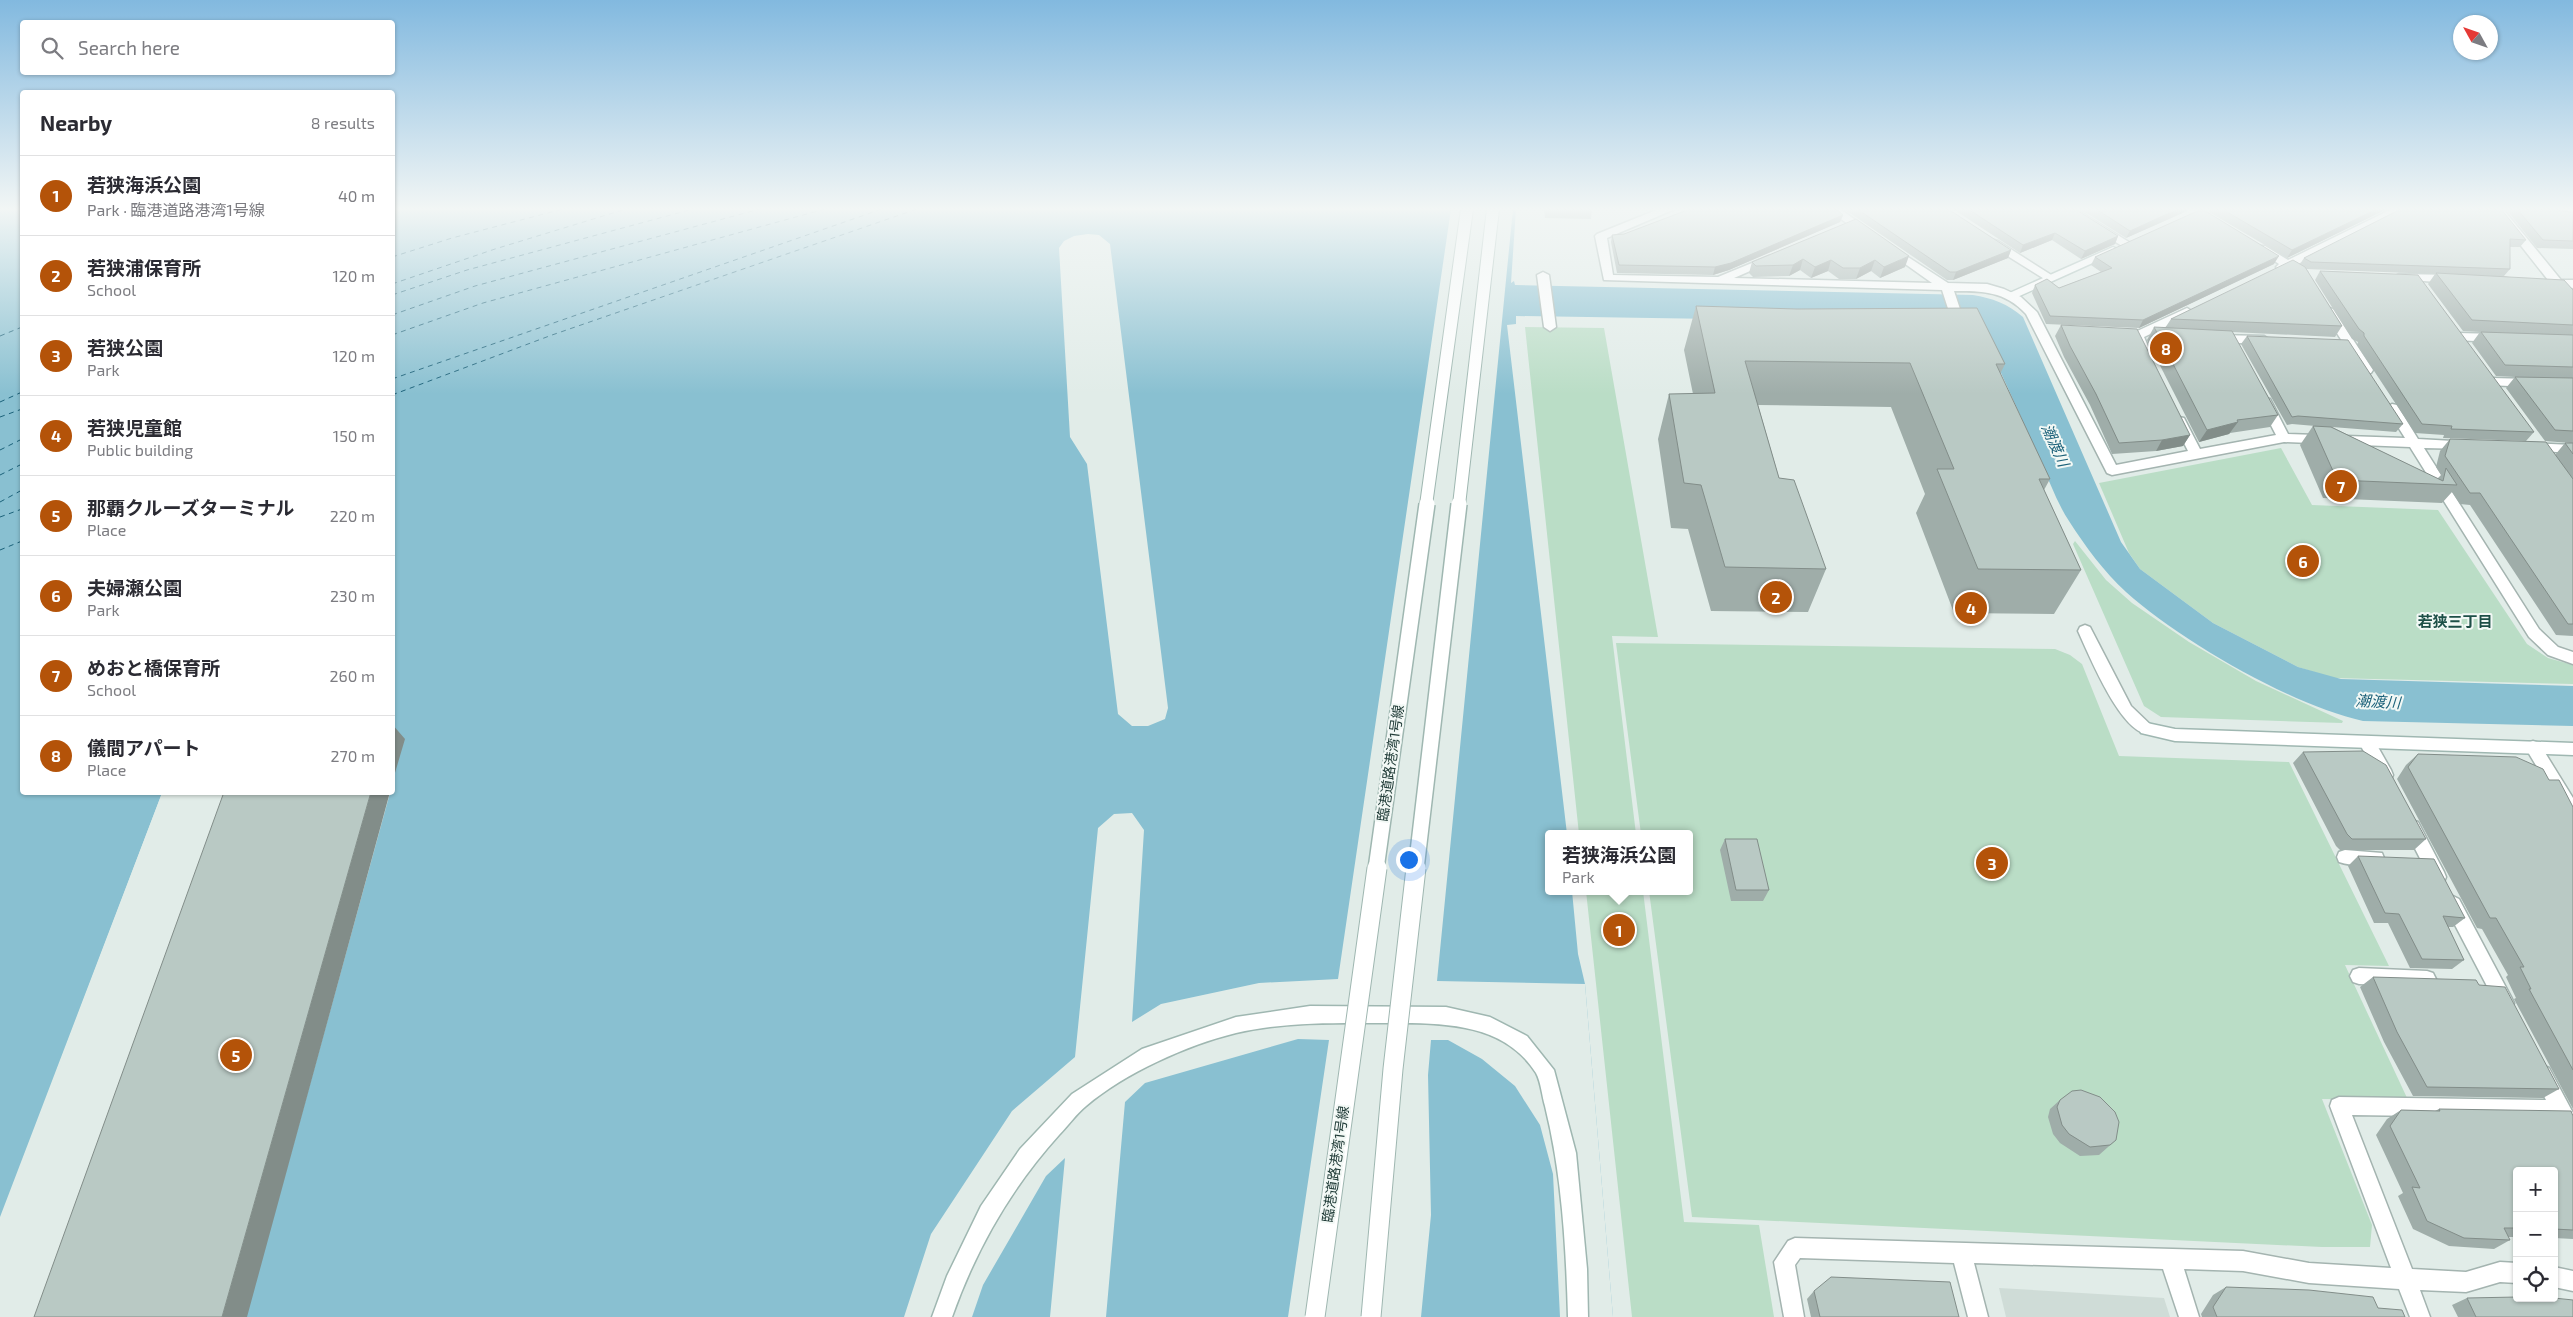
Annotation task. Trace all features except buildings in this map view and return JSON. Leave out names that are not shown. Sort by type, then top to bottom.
[{"type":"street","name":"臨港道路港湾1号線","points":[[1315,1317],[1459,270]]},
{"type":"street","points":[[1371,1317],[1397,1030],[1486,270]]},
{"type":"street","points":[[1607,270],[1608,278],[1717,280],[1948,292],[1987,288],[2011,295],[2028,308],[2112,470],[2284,438],[2482,446]]},
{"type":"street","points":[[1717,280],[1740,270]]},
{"type":"street","points":[[1919,270],[1948,292],[1965,338]]},
{"type":"street","points":[[2038,270],[2050,278]]},
{"type":"street","points":[[2011,295],[2067,270]]},
{"type":"street","points":[[2301,270],[2308,274],[2313,289]]},
{"type":"street","points":[[2548,270],[2573,302]]},
{"type":"street","points":[[1542,275],[1550,327]]},
{"type":"street","points":[[2387,277],[2462,280]]},
{"type":"street","points":[[2415,278],[2426,293]]},
{"type":"street","points":[[2539,282],[2573,284]]},
{"type":"street","points":[[2324,304],[2534,633],[2553,651],[2573,658]]},
{"type":"street","points":[[2132,336],[2199,306]]},
{"type":"street","points":[[2040,330],[2060,331]]},
{"type":"street","points":[[2469,352],[2455,333],[2506,339]]},
{"type":"street","points":[[2132,336],[2165,337]]},
{"type":"street","points":[[2132,336],[2150,361]]},
{"type":"street","points":[[2202,338],[2280,341]]},
{"type":"street","points":[[2230,339],[2239,356]]},
{"type":"street","points":[[2330,342],[2350,343]]},
{"type":"street","points":[[2502,396],[2489,378],[2546,383]]},
{"type":"street","points":[[2257,389],[2284,438]]},
{"type":"street","points":[[2175,413],[2196,455]]},
{"type":"street","points":[[2530,433],[2551,462]]},
{"type":"street","points":[[2521,447],[2573,449]]},
{"type":"street","points":[[2085,631],[2125,710],[2147,729],[2175,736],[2368,744],[2573,749]]},
{"type":"street","points":[[2368,744],[2394,793]]},
{"type":"street","points":[[2533,747],[2573,812]]},
{"type":"street","points":[[2403,809],[2511,1015]]},
{"type":"street","points":[[2345,857],[2392,859]]},
{"type":"street","points":[[2410,859],[2429,860]]},
{"type":"street","points":[[2359,976],[2445,979]]},
{"type":"street","points":[[2474,980],[2493,981]]},
{"type":"street","points":[[942,1317],[954,1283],[988,1214],[1027,1156],[1079,1100],[1142,1058],[1236,1025],[1310,1014],[1446,1015],[1490,1024],[1521,1042],[1545,1070],[1566,1153],[1577,1268],[1578,1317]]},
{"type":"street","points":[[2534,1058],[2573,1132]]},
{"type":"street","points":[[2420,1317],[2339,1106],[2561,1109]]},
{"type":"street","points":[[1794,1317],[1784,1262],[1795,1248],[2243,1261],[2310,1273],[2466,1282],[2500,1272],[2513,1273]]},
{"type":"street","points":[[1961,1252],[1978,1317]]},
{"type":"street","points":[[2170,1259],[2189,1317]]},
{"type":"street","points":[[2558,1278],[2573,1281]]},
{"type":"shaded area","points":[[1999,1288],[2164,1298],[2170,1317],[2006,1317]]},
{"type":"green space","points":[[1525,327],[1604,328],[1658,637],[1612,636],[1636,830],[1579,830]]},
{"type":"green space","points":[[2281,448],[2312,505],[2438,510],[2527,644],[2548,658],[2573,665],[2573,684],[2333,678],[2298,667],[2213,623],[2140,569],[2129,553],[2099,483]]},
{"type":"green space","points":[[2075,541],[2106,580],[2132,603],[2189,642],[2256,681],[2343,721],[2342,723],[2161,717],[2144,706],[2073,544]]},
{"type":"green space","points":[[1616,643],[2055,649],[2070,655],[2082,664],[2119,756],[2289,762],[2389,966],[2345,965],[2408,1100],[2322,1099],[2372,1225],[2370,1247],[2322,1247],[1692,1217],[1650,895],[1693,895],[1693,830],[1640,830]]},
{"type":"green space","points":[[1586,895],[1643,895],[1684,1222],[1759,1225],[1774,1317],[1632,1317]]},
{"type":"water","points":[[0,270],[20,270],[20,795],[161,795],[0,1217]]},
{"type":"water","name":"潮渡川","points":[[395,270],[1512,270],[1511,283],[1514,281],[1515,285],[1980,296],[2006,305],[2023,317],[2121,542],[2140,569],[2213,623],[2298,667],[2341,679],[2573,686],[2573,726],[2363,721],[2334,713],[2303,701],[2238,669],[2206,650],[2176,631],[2126,592],[2095,558],[2075,530],[2057,499],[1981,329],[1968,323],[1516,316],[1516,324],[1507,325],[1567,830],[1545,830],[1545,895],[1572,895],[1578,954],[1585,984],[1613,1317],[246,1317],[389,795],[395,795]]},
{"type":"pier","points":[[1060,270],[1113,270],[1168,708],[1165,719],[1148,726],[1132,726],[1118,714],[1087,464],[1070,437]]},
{"type":"pier","points":[[1442,270],[1507,270],[1437,981],[1585,984],[1613,1317],[1560,1317],[1553,1174],[1540,1125],[1515,1086],[1482,1059],[1448,1040],[1431,1040],[1428,1075],[1431,1215],[1421,1317],[1288,1317],[1329,1040],[1298,1039],[1145,1083],[1125,1102],[1106,1317],[1050,1317],[1065,1158],[1046,1176],[983,1285],[972,1317],[904,1317],[931,1234],[1012,1111],[1075,1057],[1098,828],[1114,814],[1132,813],[1144,830],[1132,1022],[1161,1004],[1259,983],[1338,979]]},
{"type":"pier","points":[[161,795],[164,795],[2,1218],[0,1220]]},
{"type":"ferry route","points":[[395,283],[432,270]]},
{"type":"ferry route","points":[[395,294],[466,270]]},
{"type":"ferry route","points":[[395,314],[475,286],[533,270]]},
{"type":"ferry route","points":[[395,334],[483,303],[601,270]]},
{"type":"ferry route","points":[[395,378],[705,270]]},
{"type":"ferry route","points":[[395,394],[552,335],[739,270]]},
{"type":"ferry route","points":[[0,336],[20,328]]},
{"type":"ferry route","points":[[0,402],[20,393]]},
{"type":"ferry route","points":[[0,417],[20,410]]},
{"type":"ferry route","points":[[0,450],[20,440]]},
{"type":"ferry route","points":[[0,475],[20,465]]},
{"type":"ferry route","points":[[0,502],[20,491]]},
{"type":"ferry route","points":[[0,517],[20,510]]},
{"type":"ferry route","points":[[0,550],[20,542]]},
{"type":"place","name":"儀間アパート","points":[[2166,348]]},
{"type":"place","name":"めおと橋保育所","points":[[2341,486]]},
{"type":"place","name":"夫婦瀬公園","points":[[2303,561]]},
{"type":"place","name":"若狭浦保育所","points":[[1776,597]]},
{"type":"place","name":"若狭児童館","points":[[1971,608]]},
{"type":"place","name":"若狭公園","points":[[1992,863]]},
{"type":"place","name":"若狭海浜公園","points":[[1619,930]]},
{"type":"place","name":"那覇クルーズターミナル","points":[[236,1055]]},
{"type":"district","name":"若狭三丁目","points":[[2455,621]]}]
